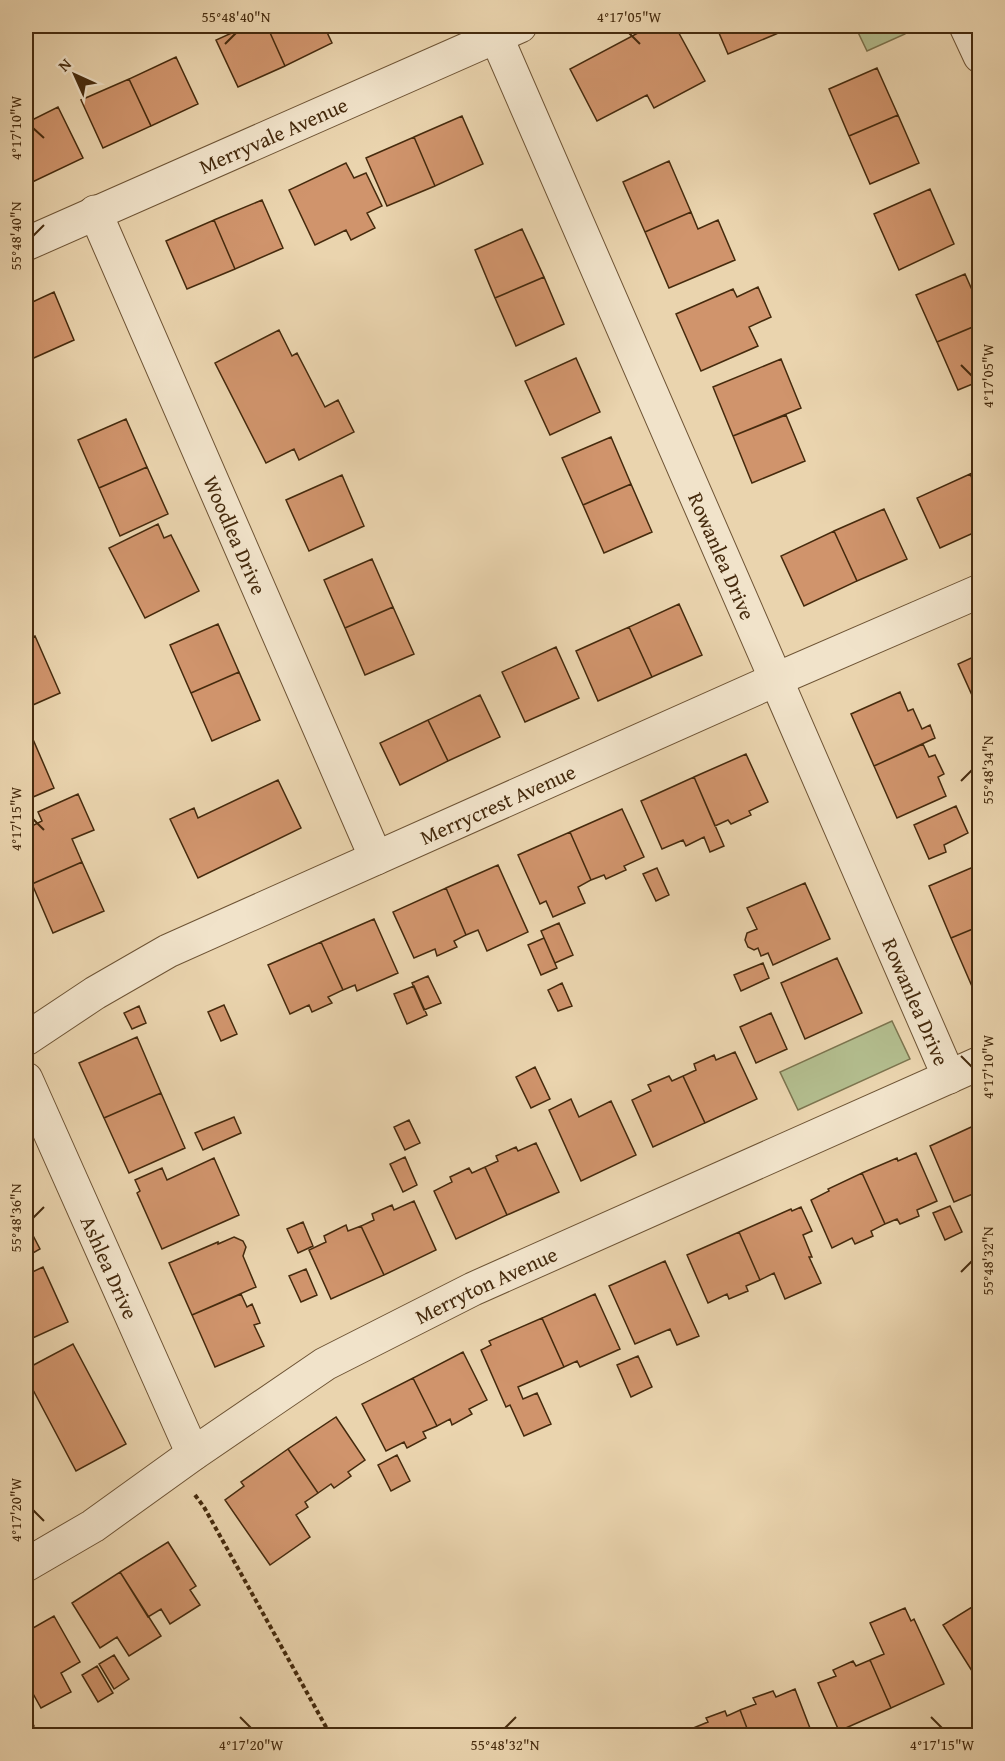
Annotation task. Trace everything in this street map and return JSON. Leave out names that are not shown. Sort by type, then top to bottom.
[{"type":"street","points":[[966,26],[980,56]]},
{"type":"street","name":"Merryvale Avenue","points":[[26,244],[508,31]]},
{"type":"street","name":"Rowanlea Drive","points":[[508,31],[777,679],[949,1077]]},
{"type":"street","name":"Woodlea Drive","points":[[95,212],[376,858]]},
{"type":"street","name":"Merrycrest Avenue","points":[[26,1038],[95,993],[168,951],[777,679],[980,591]]},
{"type":"street","name":"Merryton Avenue","points":[[26,1565],[93,1526],[325,1364],[473,1289],[980,1063]]},
{"type":"street","name":"Ashlea Drive","points":[[26,1079],[184,1461]]},
{"type":"path","points":[[184,1461],[204,1507],[331,1736]]},
{"type":"green space","points":[[855,26],[907,26],[905,34],[867,51]]},
{"type":"green space","points":[[892,1021],[910,1059],[798,1110],[780,1072]]},
{"type":"building","points":[[247,26],[267,26],[285,66],[238,87],[216,40]]},
{"type":"building","points":[[267,26],[324,26],[332,43],[285,66]]},
{"type":"building","points":[[651,26],[675,26],[705,81],[654,108],[647,95],[597,121],[570,69]]},
{"type":"building","points":[[716,26],[773,26],[776,34],[728,54]]},
{"type":"building","points":[[773,26],[795,26],[776,34]]},
{"type":"building","points":[[176,57],[198,104],[151,126],[129,79]]},
{"type":"building","points":[[877,68],[898,115],[849,136],[829,89]]},
{"type":"building","points":[[129,79],[151,126],[103,148],[81,100]]},
{"type":"building","points":[[58,107],[83,158],[26,185],[26,123]]},
{"type":"building","points":[[898,115],[919,163],[870,184],[849,136]]},
{"type":"building","points":[[462,116],[483,164],[435,186],[414,137]]},
{"type":"building","points":[[414,137],[435,186],[387,206],[366,158]]},
{"type":"building","points":[[669,161],[691,212],[645,232],[623,182]]},
{"type":"building","points":[[346,163],[354,178],[366,173],[382,206],[367,213],[375,228],[351,240],[346,230],[315,245],[289,190]]},
{"type":"building","points":[[930,189],[954,244],[899,270],[874,214]]},
{"type":"building","points":[[262,200],[283,248],[235,269],[214,220]]},
{"type":"building","points":[[691,212],[698,229],[718,220],[735,260],[669,288],[645,232]]},
{"type":"building","points":[[214,220],[235,269],[187,289],[166,241]]},
{"type":"building","points":[[522,229],[544,277],[495,298],[475,250]]},
{"type":"building","points":[[965,274],[980,308],[980,324],[937,342],[916,295]]},
{"type":"building","points":[[544,277],[564,324],[516,346],[495,298]]},
{"type":"building","points":[[758,287],[771,317],[749,327],[758,346],[701,371],[676,314],[733,289],[737,297]]},
{"type":"building","points":[[54,292],[74,340],[27,361],[26,305]]},
{"type":"building","points":[[980,324],[980,381],[958,390],[937,342]]},
{"type":"building","points":[[279,330],[292,356],[297,353],[325,407],[338,400],[354,432],[299,460],[294,449],[266,463],[215,363]]},
{"type":"building","points":[[576,358],[600,412],[550,435],[525,381]]},
{"type":"building","points":[[781,359],[801,408],[733,436],[713,387]]},
{"type":"building","points":[[786,415],[805,461],[752,483],[733,436]]},
{"type":"building","points":[[126,419],[147,467],[99,488],[78,440]]},
{"type":"building","points":[[611,437],[631,484],[583,505],[562,458]]},
{"type":"building","points":[[147,467],[168,514],[120,536],[99,488]]},
{"type":"building","points":[[980,469],[980,494],[970,474]]},
{"type":"building","points":[[970,474],[980,494],[980,530],[940,548],[917,498]]},
{"type":"building","points":[[342,475],[364,526],[309,551],[286,500]]},
{"type":"building","points":[[631,484],[652,532],[604,553],[583,505]]},
{"type":"building","points":[[884,509],[907,559],[857,581],[834,531]]},
{"type":"building","points":[[158,524],[164,538],[171,535],[199,591],[145,618],[109,548]]},
{"type":"building","points":[[834,531],[857,581],[804,606],[781,556]]},
{"type":"building","points":[[372,559],[393,607],[345,628],[324,580]]},
{"type":"building","points":[[679,604],[702,655],[652,677],[629,627]]},
{"type":"building","points":[[393,607],[414,654],[365,675],[345,628]]},
{"type":"building","points":[[218,624],[239,672],[191,693],[170,645]]},
{"type":"building","points":[[629,627],[652,677],[598,701],[576,651]]},
{"type":"building","points":[[35,636],[60,693],[26,708],[26,640]]},
{"type":"building","points":[[556,647],[579,698],[525,722],[502,672]]},
{"type":"building","points":[[980,654],[980,713],[958,664]]},
{"type":"building","points":[[239,672],[260,720],[212,741],[191,693]]},
{"type":"building","points":[[900,692],[908,711],[913,709],[922,729],[930,725],[935,738],[874,766],[851,714]]},
{"type":"building","points":[[480,695],[500,737],[448,761],[428,720]]},
{"type":"building","points":[[428,720],[448,761],[400,785],[380,743]]},
{"type":"building","points":[[32,737],[54,788],[26,800],[26,739]]},
{"type":"building","points":[[923,744],[929,757],[935,755],[944,774],[938,777],[946,796],[897,818],[874,766]]},
{"type":"building","points":[[746,754],[768,802],[749,811],[751,815],[731,824],[728,820],[715,826],[694,777]]},
{"type":"building","points":[[694,777],[724,846],[710,852],[704,837],[686,846],[683,840],[662,849],[641,801]]},
{"type":"building","points":[[278,780],[301,828],[198,878],[170,819],[194,808],[198,818]]},
{"type":"building","points":[[78,794],[94,830],[72,839],[82,862],[32,884],[26,870],[26,829],[42,821],[38,812]]},
{"type":"building","points":[[956,806],[968,833],[944,845],[946,852],[929,859],[914,825]]},
{"type":"building","points":[[622,809],[644,857],[624,866],[626,870],[606,879],[604,875],[591,880],[570,832]]},
{"type":"building","points":[[570,832],[591,880],[578,887],[585,903],[553,917],[546,901],[540,904],[518,855]]},
{"type":"building","points":[[82,862],[104,911],[53,933],[32,884]]},
{"type":"building","points":[[498,865],[528,932],[487,951],[478,930],[466,935],[446,888]]},
{"type":"building","points":[[978,865],[980,870],[980,926],[951,938],[929,886]]},
{"type":"building","points":[[657,868],[669,895],[656,901],[643,874]]},
{"type":"building","points":[[805,883],[830,939],[773,965],[768,953],[761,956],[758,948],[754,950],[748,947],[745,940],[747,933],[757,929],[747,908]]},
{"type":"building","points":[[446,888],[466,935],[454,941],[457,947],[437,956],[435,949],[414,958],[393,912]]},
{"type":"building","points":[[374,919],[398,973],[357,991],[355,985],[343,990],[321,942]]},
{"type":"building","points":[[559,923],[573,955],[555,963],[541,931]]},
{"type":"building","points":[[980,926],[980,988],[974,991],[951,938]]},
{"type":"building","points":[[544,938],[557,968],[541,975],[528,945]]},
{"type":"building","points":[[321,942],[343,990],[328,997],[332,1003],[312,1012],[309,1005],[290,1014],[268,965]]},
{"type":"building","points":[[837,958],[862,1013],[805,1039],[781,983]]},
{"type":"building","points":[[763,963],[769,978],[741,991],[734,975]]},
{"type":"building","points":[[428,976],[441,1003],[424,1010],[412,983]]},
{"type":"building","points":[[562,983],[572,1006],[558,1011],[548,990]]},
{"type":"building","points":[[414,986],[427,1015],[407,1024],[394,994]]},
{"type":"building","points":[[224,1005],[237,1034],[221,1041],[208,1012]]},
{"type":"building","points":[[139,1006],[146,1023],[132,1029],[124,1013]]},
{"type":"building","points":[[771,1013],[787,1049],[756,1063],[740,1027]]},
{"type":"building","points":[[137,1037],[161,1093],[104,1118],[79,1063]]},
{"type":"building","points":[[735,1052],[757,1099],[705,1123],[683,1076],[696,1070],[694,1064],[714,1055],[716,1060]]},
{"type":"building","points":[[535,1067],[550,1099],[531,1108],[516,1077]]},
{"type":"building","points":[[669,1076],[672,1081],[683,1076],[705,1123],[653,1147],[632,1100],[651,1091],[648,1085]]},
{"type":"building","points":[[161,1093],[185,1148],[129,1173],[104,1118]]},
{"type":"building","points":[[571,1099],[579,1117],[611,1101],[636,1155],[581,1181],[549,1110]]},
{"type":"building","points":[[234,1117],[241,1133],[203,1150],[195,1133]]},
{"type":"building","points":[[409,1120],[420,1143],[405,1150],[394,1127]]},
{"type":"building","points":[[980,1123],[980,1191],[954,1202],[930,1146]]},
{"type":"building","points":[[536,1143],[559,1192],[507,1215],[485,1167],[498,1161],[496,1156],[516,1147],[518,1151]]},
{"type":"building","points":[[916,1153],[937,1201],[917,1210],[919,1216],[900,1224],[897,1219],[885,1224],[862,1173],[897,1158],[898,1161]]},
{"type":"building","points":[[405,1157],[417,1185],[403,1192],[390,1164]]},
{"type":"building","points":[[214,1158],[239,1215],[162,1249],[137,1193],[140,1191],[135,1180],[162,1168],[167,1180]]},
{"type":"building","points":[[485,1167],[507,1215],[456,1239],[434,1191],[452,1182],[450,1177],[469,1168],[472,1173]]},
{"type":"building","points":[[862,1173],[885,1224],[871,1231],[873,1236],[855,1244],[852,1238],[832,1248],[811,1200]]},
{"type":"building","points":[[414,1201],[436,1250],[384,1275],[361,1226],[374,1220],[372,1214],[392,1205],[394,1210]]},
{"type":"building","points":[[950,1206],[962,1232],[945,1240],[933,1213]]},
{"type":"building","points":[[801,1207],[812,1231],[803,1235],[812,1257],[809,1257],[821,1283],[785,1299],[774,1273],[760,1280],[739,1232],[791,1209],[792,1211]]},
{"type":"building","points":[[26,1222],[40,1249],[26,1257]]},
{"type":"building","points":[[303,1222],[313,1246],[298,1253],[287,1229]]},
{"type":"building","points":[[346,1225],[348,1231],[361,1226],[384,1275],[331,1299],[309,1250],[326,1242],[324,1236]]},
{"type":"building","points":[[739,1232],[760,1280],[746,1286],[748,1291],[729,1299],[727,1294],[708,1303],[687,1255]]},
{"type":"building","points":[[234,1237],[243,1241],[246,1247],[243,1256],[256,1287],[192,1315],[169,1263]]},
{"type":"building","points":[[665,1261],[699,1336],[677,1345],[670,1329],[635,1344],[609,1286]]},
{"type":"building","points":[[43,1267],[68,1322],[26,1341],[26,1275]]},
{"type":"building","points":[[306,1269],[317,1295],[301,1302],[289,1276]]},
{"type":"building","points":[[241,1294],[247,1307],[252,1304],[260,1323],[254,1325],[264,1346],[215,1367],[192,1315]]},
{"type":"building","points":[[595,1294],[620,1349],[580,1367],[577,1361],[564,1367],[542,1318]]},
{"type":"building","points":[[542,1318],[564,1367],[518,1387],[523,1399],[537,1393],[551,1424],[524,1436],[510,1405],[506,1407],[481,1350],[491,1345],[489,1341]]},
{"type":"building","points":[[73,1344],[126,1444],[76,1471],[32,1388],[26,1392],[26,1369]]},
{"type":"building","points":[[463,1352],[487,1400],[469,1409],[472,1414],[452,1425],[450,1419],[437,1426],[413,1378]]},
{"type":"building","points":[[638,1356],[652,1387],[631,1397],[617,1365]]},
{"type":"building","points":[[413,1378],[437,1426],[423,1432],[426,1438],[407,1448],[404,1442],[386,1451],[362,1404]]},
{"type":"building","points":[[336,1417],[365,1460],[348,1472],[351,1476],[334,1488],[331,1484],[318,1493],[288,1449]]},
{"type":"building","points":[[288,1449],[318,1493],[305,1502],[308,1507],[296,1515],[310,1537],[270,1565],[225,1500],[244,1486],[241,1482]]},
{"type":"building","points":[[397,1455],[410,1481],[391,1491],[378,1465]]},
{"type":"building","points":[[168,1542],[196,1586],[190,1590],[200,1605],[170,1624],[161,1609],[148,1617],[120,1572]]},
{"type":"building","points":[[120,1572],[161,1636],[129,1656],[117,1637],[100,1648],[72,1603]]},
{"type":"building","points":[[980,1602],[980,1666],[972,1671],[943,1625]]},
{"type":"building","points":[[905,1608],[911,1621],[914,1619],[944,1684],[891,1708],[870,1660],[884,1654],[870,1623]]},
{"type":"building","points":[[54,1616],[80,1662],[61,1673],[71,1692],[41,1708],[26,1681],[26,1632]]},
{"type":"building","points":[[114,1655],[129,1679],[114,1689],[99,1664]]},
{"type":"building","points":[[870,1660],[891,1708],[839,1731],[818,1683],[836,1676],[833,1670],[853,1661],[856,1666]]},
{"type":"building","points":[[97,1666],[113,1693],[98,1702],[82,1675]]},
{"type":"building","points":[[795,1689],[813,1736],[750,1736],[740,1710],[756,1704],[753,1698],[773,1691],[776,1697]]},
{"type":"building","points":[[26,1709],[34,1726],[26,1731]]},
{"type":"building","points":[[740,1710],[750,1736],[687,1736],[686,1731],[708,1722],[706,1718],[725,1711],[727,1716]]},
{"type":"building","points":[[613,1731],[621,1732],[622,1736],[604,1736]]}]
